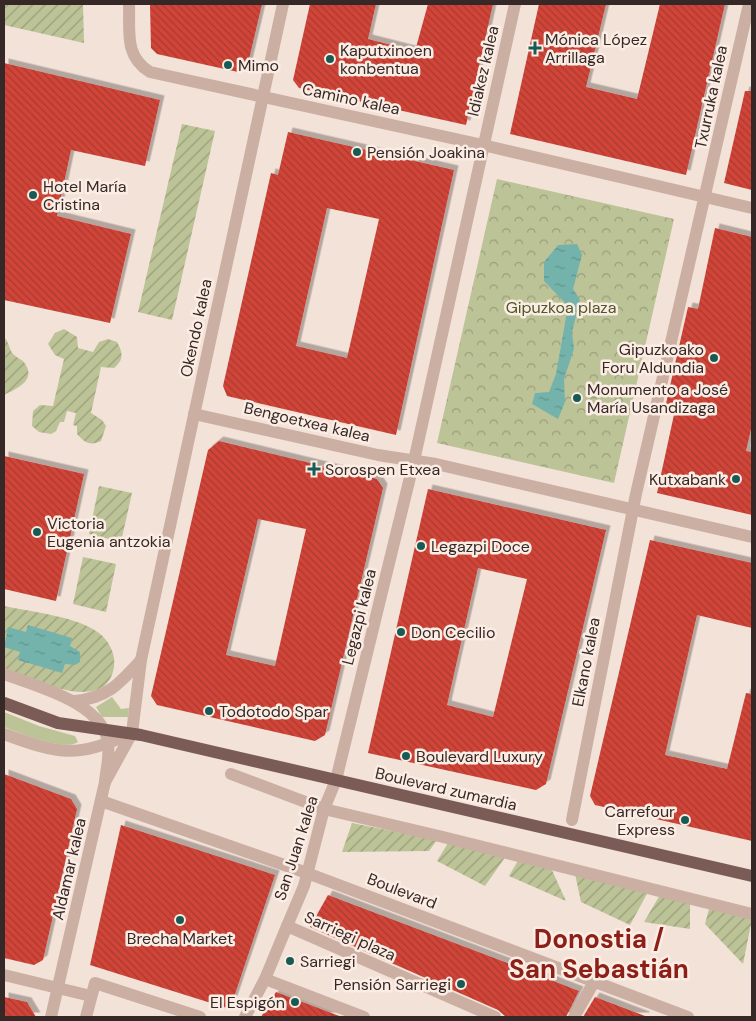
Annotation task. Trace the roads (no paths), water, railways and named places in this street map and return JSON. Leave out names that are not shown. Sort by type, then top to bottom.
[{"type":"main road","name":"Boulevard zumardia","points":[[4,703],[58,723],[132,733],[752,876]]},
{"type":"street","name":"Camino kalea","points":[[129,4],[131,54],[139,65],[150,72],[483,144]]},
{"type":"street","name":"Okendo kalea","points":[[132,733],[140,660],[283,4]]},
{"type":"street","name":"Idiakez kalea","points":[[483,144],[515,4]]},
{"type":"street","name":"Txurruka kalea","points":[[706,198],[749,4]]},
{"type":"street","points":[[752,208],[483,144],[414,461],[752,536]]},
{"type":"street","points":[[633,509],[706,198]]},
{"type":"street","name":"Bengoetxea kalea","points":[[194,414],[378,455],[414,461]]},
{"type":"street","name":"Legazpi kalea","points":[[336,780],[414,461]]},
{"type":"street","name":"Elkano kalea","points":[[572,820],[633,509]]},
{"type":"street","name":"Okendo kalea","points":[[75,701],[93,700],[107,692],[120,683],[140,660]]},
{"type":"street","points":[[4,674],[75,701]]},
{"type":"street","name":"Aldamar kalea","points":[[51,1017],[105,782],[108,744],[101,728],[91,714],[75,701]]},
{"type":"street","points":[[4,734],[44,749],[75,752],[108,744],[132,733]]},
{"type":"street","points":[[105,782],[132,733]]},
{"type":"street","points":[[232,774],[324,809],[444,836],[752,914]]},
{"type":"street","name":"San Juan kalea","points":[[287,926],[307,872],[324,809],[336,780]]},
{"type":"street","name":"Boulevard","points":[[101,801],[307,872],[688,1017]]},
{"type":"street","name":"Sarriegi plaza","points":[[266,979],[287,926],[495,1017]]},
{"type":"street","points":[[4,975],[91,996]]},
{"type":"street","points":[[245,1017],[266,979],[364,1017]]},
{"type":"street","points":[[574,1017],[594,982]]},
{"type":"street","points":[[86,1017],[95,984],[200,1017]]},
{"type":"water","points":[[577,244],[582,255],[573,289],[580,300],[572,332],[574,349],[564,379],[565,402],[558,419],[532,404],[535,393],[549,392],[556,374],[568,306],[544,281],[544,262],[558,245]]},
{"type":"water","points":[[28,625],[72,638],[70,646],[80,652],[80,662],[75,665],[65,664],[62,673],[18,660],[20,652],[4,647],[8,627],[26,632]]},
{"type":"place","name":"Mónica López Arrillaga","points":[[535,48]]},
{"type":"place","name":"Kaputxinoen konbentua","points":[[330,59]]},
{"type":"place","name":"Mimo","points":[[228,65]]},
{"type":"place","name":"Pensión Joakina","points":[[357,152]]},
{"type":"place","name":"Hotel María Cristina","points":[[33,195]]},
{"type":"place","name":"Gipuzkoako Foru Aldundia","points":[[714,358]]},
{"type":"place","name":"Monumento a José María Usandizaga","points":[[577,398]]},
{"type":"place","name":"Sorospen Etxea","points":[[314,469]]},
{"type":"place","name":"Kutxabank","points":[[736,479]]},
{"type":"place","name":"Victoria Eugenia antzokia","points":[[37,532]]},
{"type":"place","name":"Legazpi Doce","points":[[421,546]]},
{"type":"place","name":"Don Cecilio","points":[[401,632]]},
{"type":"place","name":"Todotodo Spar","points":[[209,711]]},
{"type":"place","name":"Boulevard Luxury","points":[[406,756]]},
{"type":"place","name":"Carrefour Express","points":[[685,820]]},
{"type":"place","name":"Brecha Market","points":[[180,920]]},
{"type":"place","name":"Sarriegi","points":[[290,961]]},
{"type":"place","name":"Pensión Sarriegi","points":[[461,984]]},
{"type":"place","name":"El Espigón","points":[[295,1002]]},
{"type":"district","name":"Donostia / San Sebastián","points":[[599,954]]},
{"type":"park label","name":"Gipuzkoa plaza","points":[[561,307]]}]
